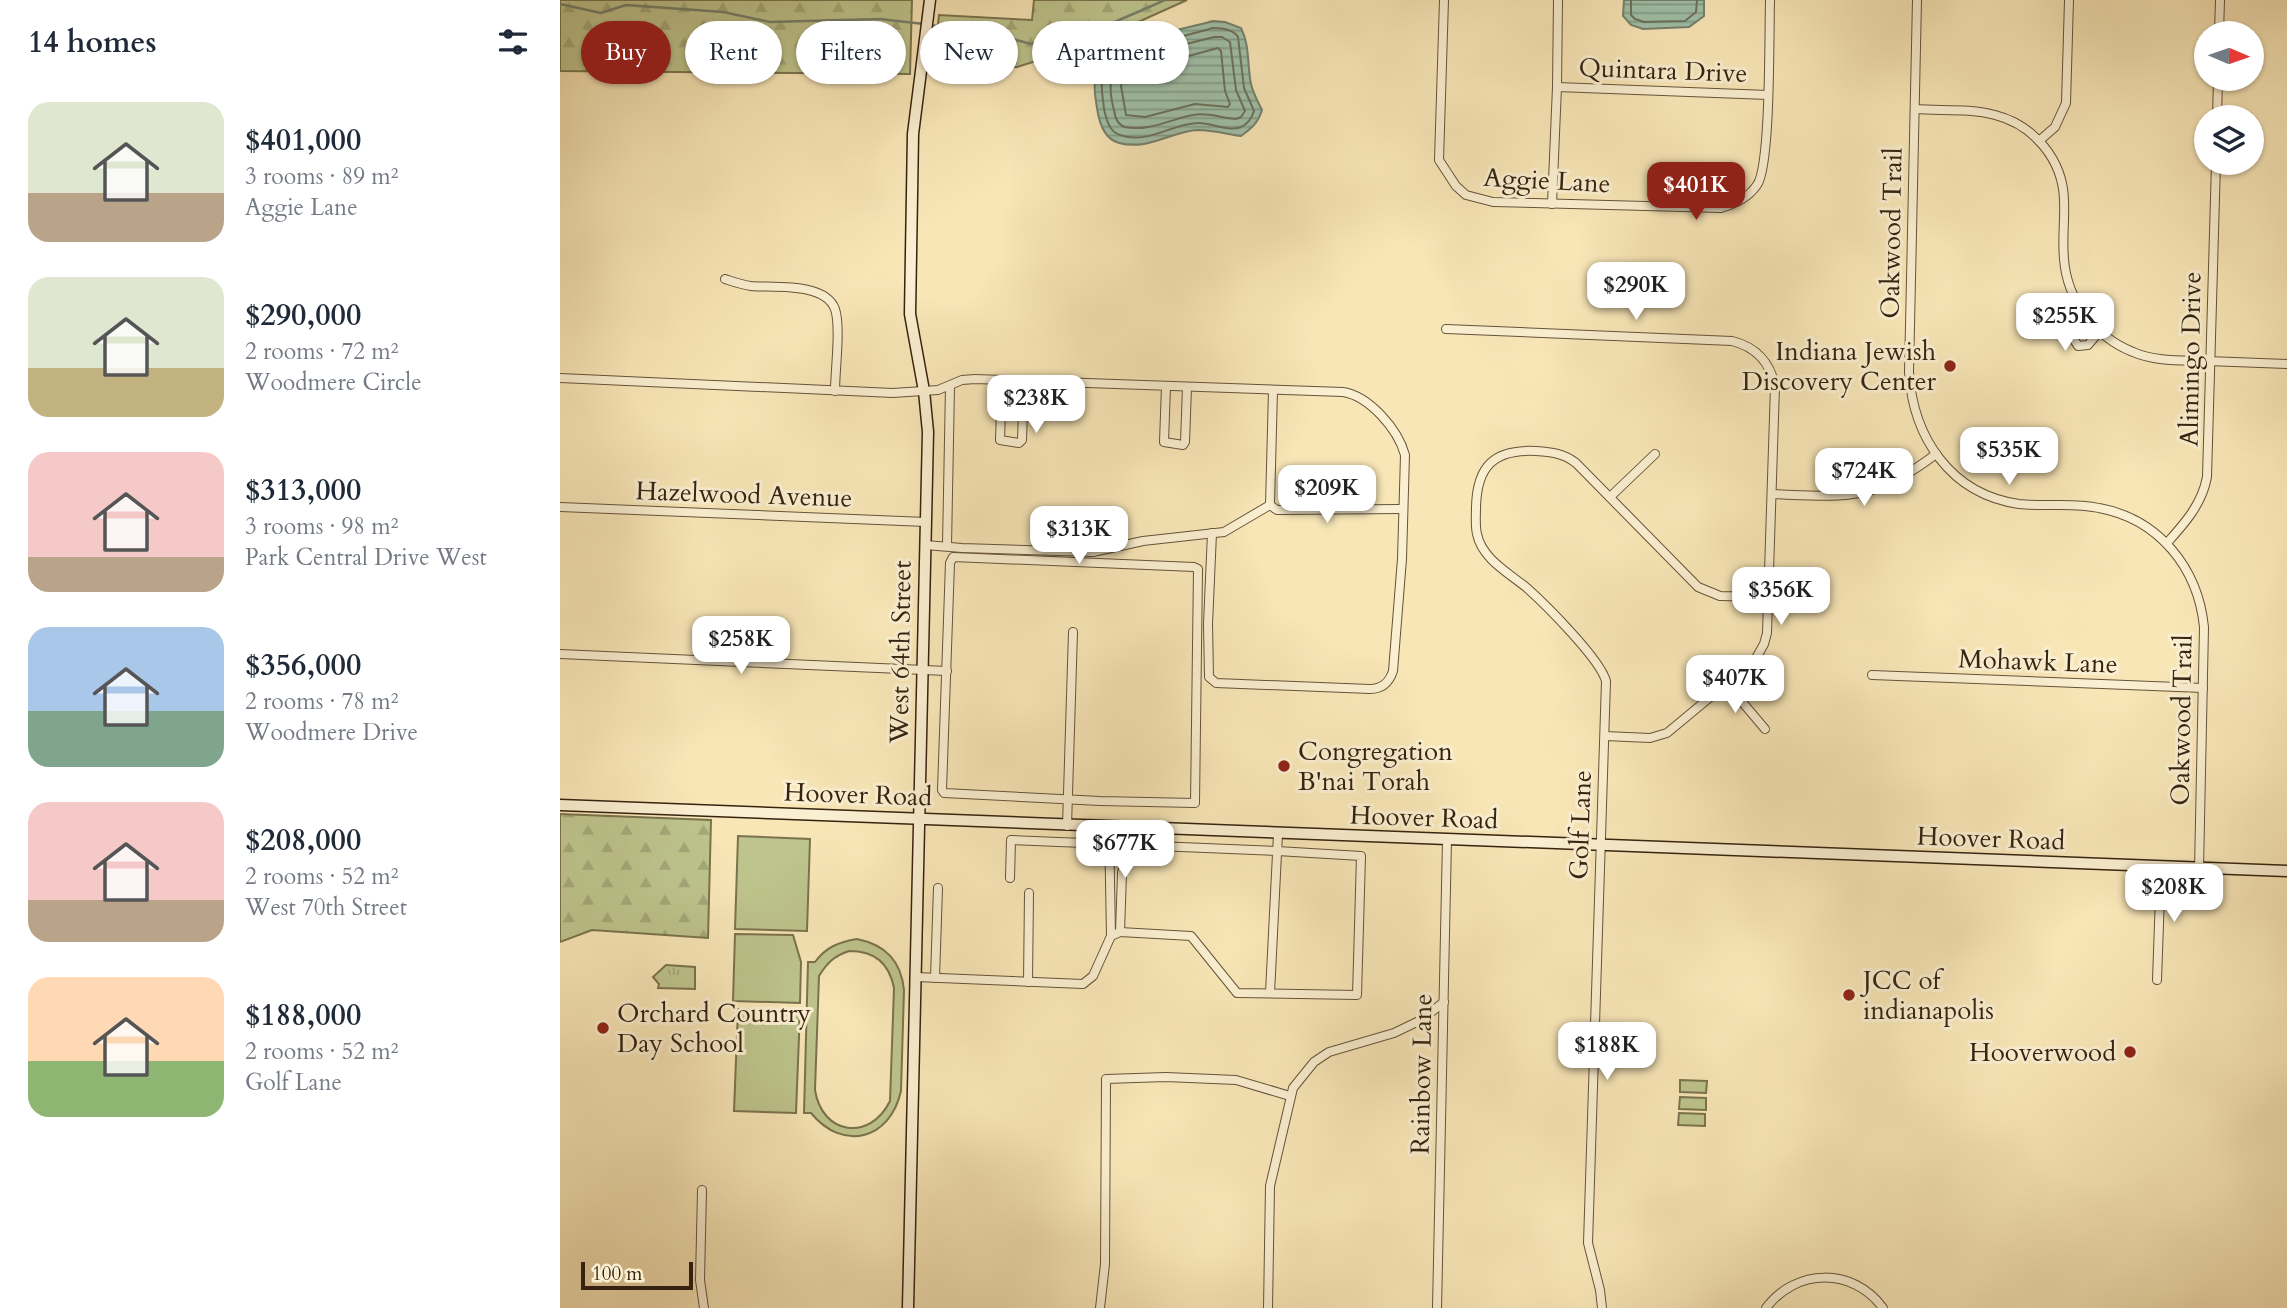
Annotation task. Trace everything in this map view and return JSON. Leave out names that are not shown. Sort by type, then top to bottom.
[{"type":"street","name":"Aggie Lane","points":[[1444,0],[1439,160],[1456,187],[1473,198],[1493,202],[1721,208],[1741,201],[1760,180],[1766,149],[1770,0]]},
{"type":"street","points":[[1552,204],[1558,0]]},
{"type":"street","name":"Oakwood Trail","points":[[1917,0],[1910,386],[1916,417],[1936,454],[1959,479],[1989,496],[2018,504],[2080,505],[2107,509],[2136,521],[2167,543],[2188,571],[2201,606],[2204,634],[2199,869]]},
{"type":"street","points":[[2039,141],[2055,127],[2065,106],[2069,0]]},
{"type":"street","points":[[2219,21],[2220,0]]},
{"type":"street","name":"West 64th Street","points":[[908,1308],[928,432],[924,391],[910,314],[913,134],[930,3]]},
{"type":"street","name":"Quintara Drive","points":[[1557,87],[1768,95]]},
{"type":"street","points":[[1915,109],[1994,115],[2017,124],[2039,141],[2052,158],[2063,187],[2065,270],[2072,292],[2088,319],[2121,347],[2160,359],[2287,364]]},
{"type":"street","name":"Alimingo Drive","points":[[2167,543],[2193,512],[2206,484],[2209,463],[2216,175]]},
{"type":"street","points":[[725,279],[748,286],[816,291],[828,299],[835,308],[835,391]]},
{"type":"street","points":[[2088,319],[2073,333],[2075,343],[2078,346],[2088,345],[2099,331]]},
{"type":"street","points":[[1446,329],[1732,341],[1749,347],[1762,358],[1772,376],[1774,389],[1768,597],[1766,636],[1761,653],[1662,736],[1605,736]]},
{"type":"street","points":[[560,378],[893,393],[924,391],[970,379],[1024,380],[1343,392],[1363,398],[1374,407],[1404,450],[1402,559],[1393,671],[1387,682],[1378,688],[1370,689],[1211,681],[1208,624],[1212,533]]},
{"type":"street","points":[[1002,380],[1002,442],[1018,443],[1021,440],[1024,380]]},
{"type":"street","points":[[947,545],[950,386]]},
{"type":"street","points":[[1166,386],[1164,442],[1184,445],[1187,387]]},
{"type":"street","points":[[1270,505],[1273,390]]},
{"type":"street","name":"Golf Lane","points":[[1602,1308],[1588,1243],[1607,689],[1601,668],[1536,597],[1487,555],[1476,533],[1478,484],[1491,462],[1513,451],[1553,452],[1565,456],[1576,463],[1610,497]]},
{"type":"street","points":[[1654,454],[1610,497],[1698,587],[1720,596],[1768,597]]},
{"type":"street","points":[[1772,494],[1842,496],[1866,493],[1902,479],[1936,454]]},
{"type":"street","points":[[925,545],[1093,552],[1143,541],[1232,529],[1270,505]]},
{"type":"street","points":[[1270,505],[1277,510],[1402,509]]},
{"type":"street","name":"Hazelwood Avenue","points":[[560,507],[926,522]]},
{"type":"street","points":[[957,556],[1195,567],[1198,569],[1195,803],[944,793],[942,786],[947,671],[952,558],[957,556]]},
{"type":"street","points":[[1068,826],[1073,632]]},
{"type":"street","points":[[560,654],[947,671]]},
{"type":"street","name":"Mohawk Lane","points":[[1872,675],[2203,688]]},
{"type":"street","points":[[1727,684],[1765,729]]},
{"type":"street","name":"Hoover Road","points":[[560,805],[2287,871]]},
{"type":"street","points":[[916,977],[1083,984],[1089,981],[1111,936],[1109,828]]},
{"type":"street","points":[[1120,932],[1122,873],[1129,828]]},
{"type":"street","points":[[1111,936],[1120,932],[1191,936],[1237,993],[1270,993],[1278,834]]},
{"type":"street","name":"Hoover Road","points":[[1010,878],[1011,840],[1361,856],[1357,995],[1270,993]]},
{"type":"street","name":"Rainbow Lane","points":[[1437,1308],[1447,840]]},
{"type":"street","points":[[2157,980],[2161,868]]},
{"type":"street","points":[[935,978],[938,888]]},
{"type":"street","points":[[1028,982],[1029,893]]},
{"type":"street","points":[[1268,1308],[1270,1186],[1287,1121],[1290,1096],[1302,1075],[1329,1052],[1394,1032],[1421,1020],[1444,1002]]},
{"type":"street","points":[[1100,1308],[1105,1264],[1106,1079],[1166,1077],[1236,1080],[1290,1096]]},
{"type":"street","points":[[702,1189],[700,1280],[704,1308]]},
{"type":"street","points":[[1766,1308],[1780,1293],[1804,1280],[1821,1276],[1842,1279],[1865,1290],[1883,1308]]},
{"type":"green space","points":[[560,0],[912,0],[910,74],[906,74],[906,21],[796,21],[796,73],[782,73],[782,21],[685,21],[685,72],[671,72],[671,21],[581,21],[581,71],[560,71]]},
{"type":"green space","points":[[1034,0],[1187,0],[1140,21],[1032,21],[1032,62],[1018,67],[1018,21],[938,21],[939,15],[1032,20]]},
{"type":"green space","points":[[560,814],[711,820],[708,938],[592,930],[560,942]]},
{"type":"green space","points":[[738,836],[810,839],[807,931],[735,929]]},
{"type":"green space","points":[[735,934],[793,935],[801,962],[800,1003],[733,1001]]},
{"type":"green space","points":[[857,939],[884,950],[895,963],[902,980],[901,1091],[887,1121],[864,1135],[851,1136],[837,1133],[811,1113],[804,1113],[808,962],[815,962],[828,949]],"holes":[[[849,951],[879,960],[889,972],[894,988],[890,1101],[871,1123],[848,1128],[827,1116],[819,1105],[815,1090],[819,976],[835,958]]]},
{"type":"green space","points":[[666,965],[695,967],[695,989],[658,988],[659,984],[653,977]]},
{"type":"green space","points":[[738,1009],[800,1011],[796,1113],[734,1111]]},
{"type":"green space","points":[[1680,1080],[1707,1081],[1706,1093],[1680,1092]]},
{"type":"green space","points":[[1680,1097],[1706,1098],[1706,1110],[1679,1109]]},
{"type":"green space","points":[[1679,1113],[1705,1114],[1705,1126],[1678,1125]]},
{"type":"water","points":[[1624,0],[1704,0],[1704,16],[1689,27],[1643,29],[1631,25],[1623,16]]},
{"type":"water","points":[[1213,21],[1241,28],[1247,48],[1251,84],[1262,110],[1259,118],[1241,136],[1198,130],[1150,143],[1130,145],[1114,141],[1106,134],[1101,124],[1095,84],[1189,84],[1189,27]]},
{"type":"waterway","points":[[1018,40],[1031,44],[1051,41],[1084,28],[1110,24],[1165,0]]},
{"type":"waterway","points":[[560,4],[601,13],[626,5],[723,12],[770,22],[880,19],[920,24]]},
{"type":"place","name":"Indiana Jewish Discovery Center","points":[[1950,366]]},
{"type":"place","name":"Congregation B'nai Torah","points":[[1284,766]]},
{"type":"place","name":"JCC of indianapolis","points":[[1849,995]]},
{"type":"place","name":"Orchard Country Day School","points":[[603,1028]]},
{"type":"place","name":"Hooverwood","points":[[2130,1052]]}]
